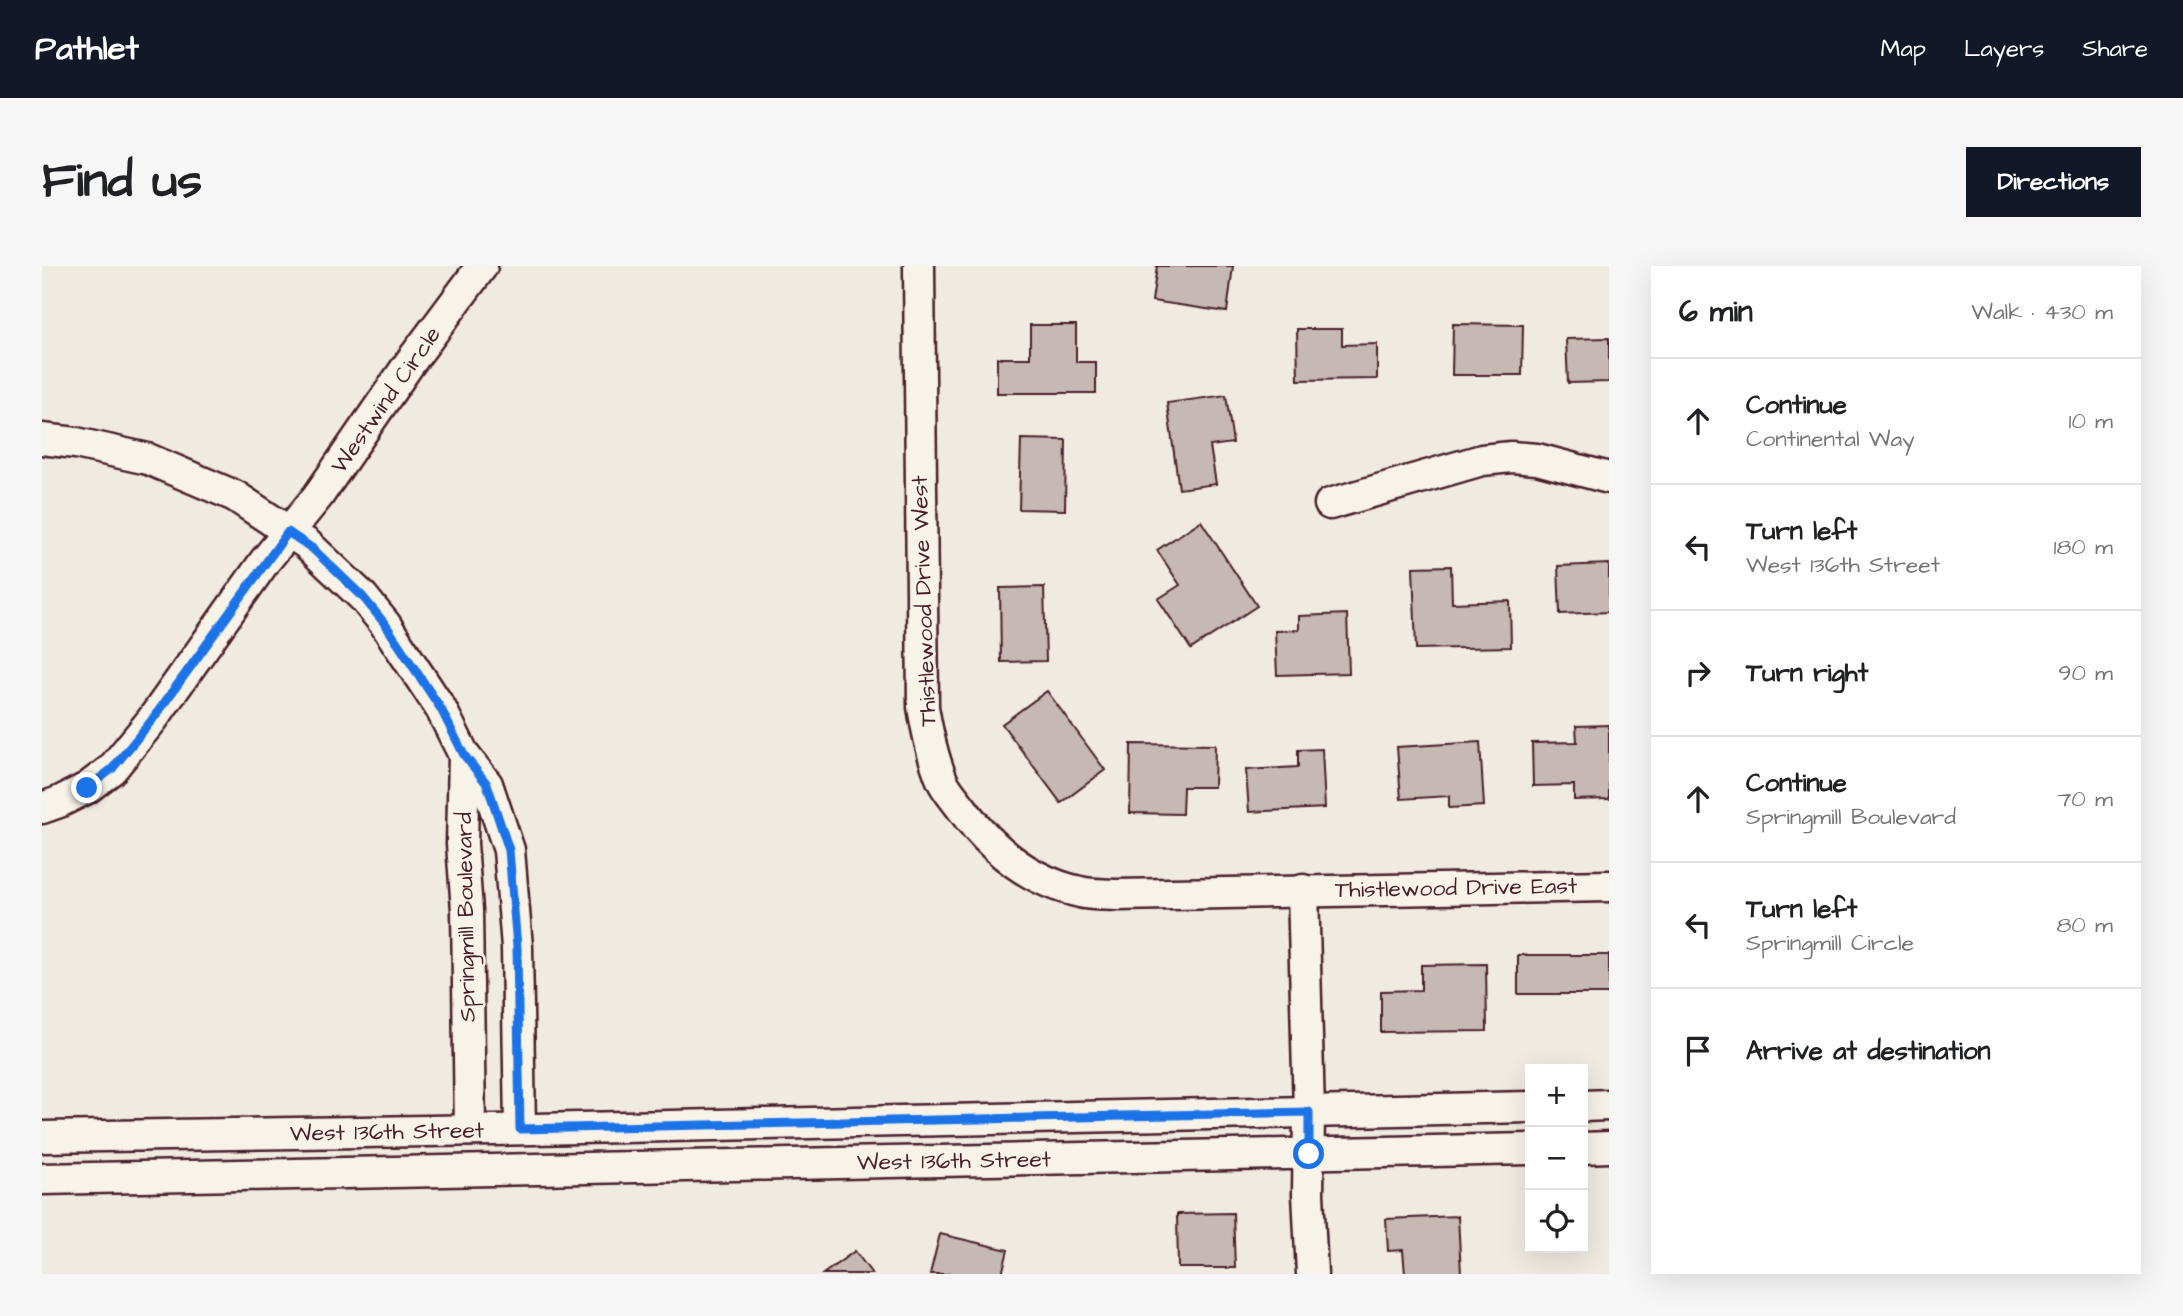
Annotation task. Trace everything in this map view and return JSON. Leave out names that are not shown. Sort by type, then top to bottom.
[{"type":"street","name":"Westwind Circle","points":[[42,808],[87,788],[112,769],[152,720],[288,532],[318,496],[409,364],[482,266]]},
{"type":"street","name":"Thistlewood Drive West","points":[[919,266],[923,707],[927,734],[943,782],[974,825],[995,848],[1018,866],[1044,880],[1080,892],[1117,895],[1303,890]]},
{"type":"street","name":"Springmill Boulevard","points":[[42,439],[76,443],[148,460],[235,496],[313,549],[363,597],[385,624],[441,709],[464,755],[462,844],[467,910],[494,1130]]},
{"type":"street","points":[[1330,504],[1482,460],[1511,457],[1537,459],[1609,478]]},
{"type":"street","points":[[464,755],[487,784],[509,850],[517,947],[494,1130],[495,1170]]},
{"type":"street","name":"Thistlewood Drive East","points":[[1303,890],[1609,886]]},
{"type":"street","points":[[1303,890],[1308,1194],[1312,1274]]},
{"type":"street","points":[[1588,1106],[1609,1105]]},
{"type":"street","name":"West 136th Street","points":[[42,1179],[495,1170],[1309,1133],[1525,1108]]},
{"type":"street","name":"West 136th Street","points":[[42,1138],[494,1130],[1309,1133],[1525,1149]]},
{"type":"street","points":[[1588,1148],[1609,1147]]},
{"type":"building","points":[[1157,266],[1233,266],[1227,312],[1152,301]]},
{"type":"building","points":[[1453,324],[1523,325],[1522,375],[1452,375]]},
{"type":"building","points":[[1030,325],[1076,325],[1076,362],[1096,362],[1096,393],[997,393],[997,358],[1030,358]]},
{"type":"building","points":[[1297,329],[1342,329],[1342,345],[1377,344],[1377,379],[1298,380]]},
{"type":"building","points":[[1609,338],[1609,382],[1568,383],[1566,339]]},
{"type":"building","points":[[1226,395],[1233,443],[1210,446],[1216,484],[1179,489],[1167,403]]},
{"type":"building","points":[[1021,439],[1066,440],[1065,510],[1019,509]]},
{"type":"building","points":[[1201,521],[1257,606],[1191,649],[1158,599],[1180,585],[1157,550]]},
{"type":"building","points":[[1609,564],[1609,612],[1560,614],[1558,566]]},
{"type":"building","points":[[1451,566],[1452,603],[1510,601],[1511,647],[1416,649],[1413,567]]},
{"type":"building","points":[[1044,587],[1046,661],[1001,662],[1000,588]]},
{"type":"building","points":[[1347,614],[1349,673],[1277,675],[1275,631],[1299,630],[1299,616]]},
{"type":"building","points":[[1047,691],[1105,770],[1061,803],[1002,724]]},
{"type":"building","points":[[1609,725],[1609,799],[1574,800],[1574,785],[1533,786],[1532,743],[1577,742],[1576,726]]},
{"type":"building","points":[[1480,742],[1484,806],[1449,808],[1449,796],[1401,799],[1397,747]]},
{"type":"building","points":[[1131,744],[1215,745],[1214,787],[1183,787],[1182,814],[1130,813]]},
{"type":"building","points":[[1322,749],[1325,808],[1249,812],[1246,770],[1298,767],[1298,750]]},
{"type":"building","points":[[1518,955],[1609,955],[1609,994],[1518,994]]},
{"type":"building","points":[[1486,964],[1487,1031],[1381,1032],[1381,991],[1421,990],[1421,965]]},
{"type":"building","points":[[1233,1213],[1235,1268],[1178,1268],[1177,1214]]},
{"type":"building","points":[[1458,1216],[1461,1274],[1405,1274],[1403,1250],[1388,1251],[1386,1219]]},
{"type":"building","points":[[940,1234],[1008,1250],[1002,1274],[930,1274]]},
{"type":"building","points":[[855,1251],[872,1274],[823,1274]]},
{"type":"route","points":[[87,788],[112,769],[152,720],[288,532],[313,549],[363,597],[385,624],[441,709],[464,755],[487,784],[509,850],[517,947],[520,1129],[1309,1112],[1309,1154]]}]
